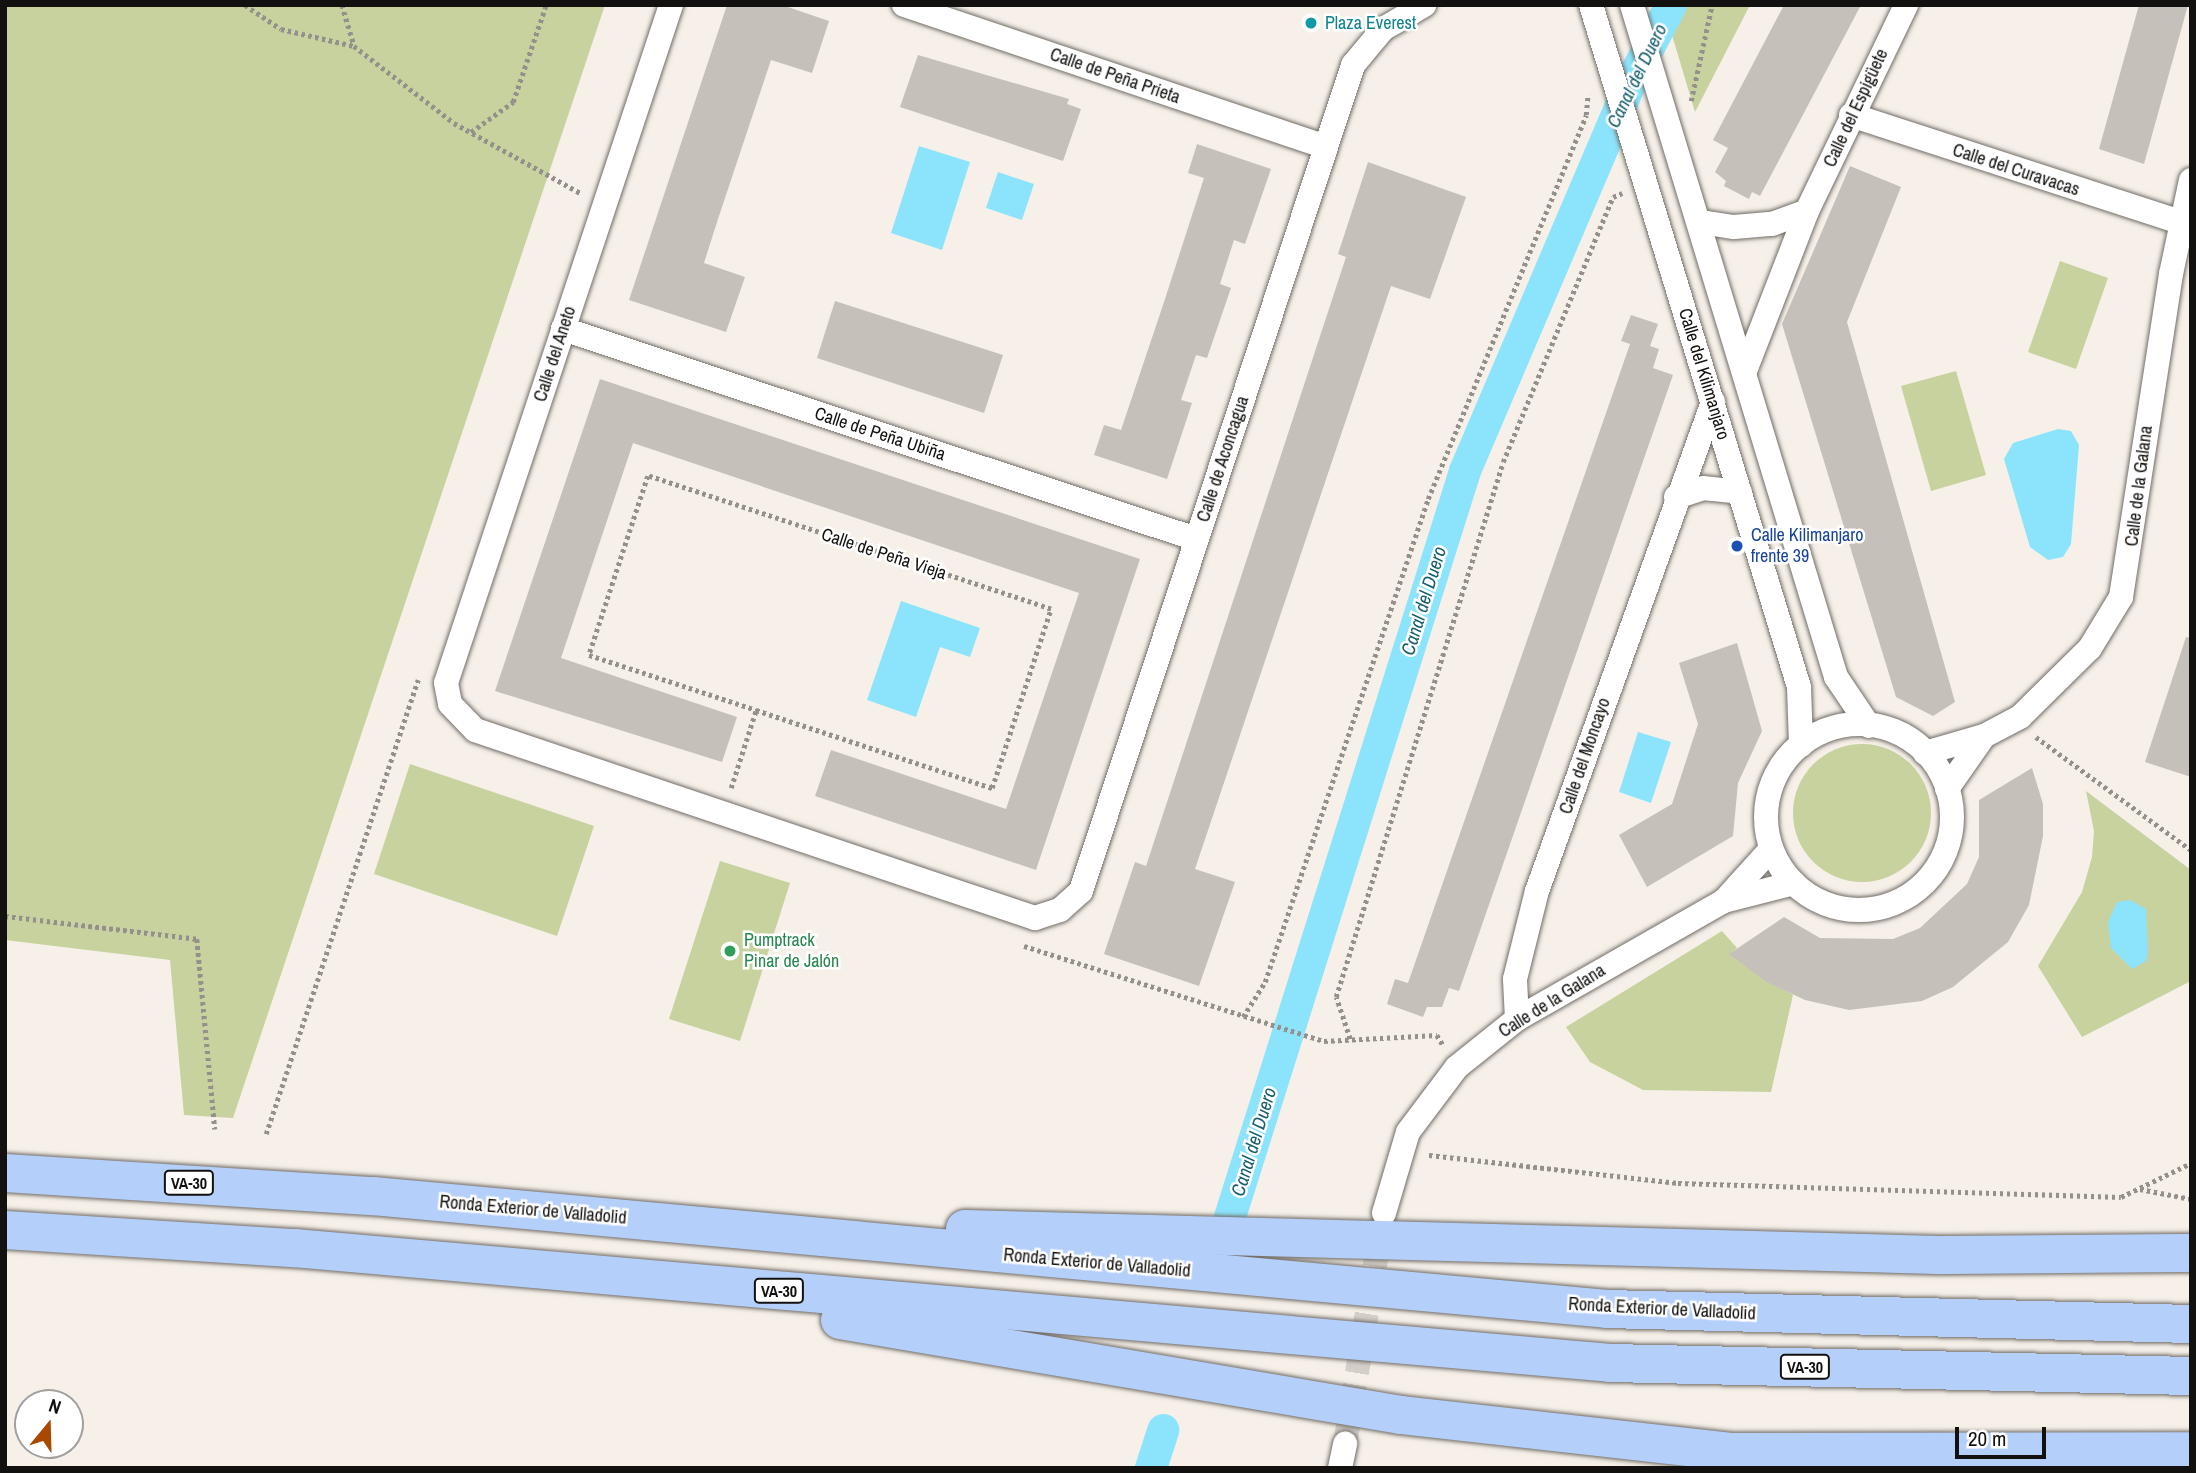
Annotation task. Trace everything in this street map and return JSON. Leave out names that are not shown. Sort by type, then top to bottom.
[{"type":"highway","name":"Ronda Exterior de Valladolid","points":[[5,1173],[360,1195],[1607,1309],[2191,1324]]},
{"type":"highway","points":[[729,1227],[1037,1230],[1938,1255],[2191,1253]]},
{"type":"highway","name":"VA-30","points":[[5,1230],[509,1268],[1610,1363],[2191,1376]]},
{"type":"highway","points":[[509,1268],[1401,1415],[1732,1452],[2191,1451]]},
{"type":"street","name":"Calle del Aneto","points":[[671,5],[446,683],[450,704],[475,730],[723,815]]},
{"type":"street","name":"Calle de Peña Prieta","points":[[904,5],[1326,147]]},
{"type":"street","name":"Calle de Aconcagua","points":[[1024,915],[1060,910],[1081,891],[1353,65],[1383,29],[1424,5]]},
{"type":"street","name":"Calle del Kilimanjaro","points":[[1591,5],[1798,687],[1801,745]]},
{"type":"street","points":[[1632,5],[1675,148],[1701,222],[1836,677],[1869,726]]},
{"type":"street","name":"Calle del Espigüete","points":[[1745,371],[1807,211],[1906,5]]},
{"type":"street","name":"Calle del Curavacas","points":[[1851,116],[2181,222]]},
{"type":"street","name":"Calle de la Galana","points":[[1925,753],[1984,736],[2049,692],[2090,648],[2121,597],[2181,222],[2191,180]]},
{"type":"street","points":[[1701,222],[1759,225],[1807,211]]},
{"type":"street","name":"Calle de Peña Ubiña","points":[[563,329],[1196,539]]},
{"type":"street","name":"Calle del Moncayo","points":[[1517,1018],[1515,979],[1537,891],[1676,498],[1713,402]]},
{"type":"street","points":[[1676,498],[1703,488],[1740,492]]},
{"type":"street","points":[[1869,726],[1909,739],[1925,753],[1947,789],[1952,814],[1946,849],[1933,873],[1907,897],[1878,908],[1846,909],[1825,904],[1794,883],[1771,849],[1769,794],[1779,770],[1801,745],[1835,728],[1869,726]]},
{"type":"street","name":"Calle de la Galana","points":[[1947,789],[1984,736]]},
{"type":"street","points":[[723,815],[1024,915]]},
{"type":"street","name":"Calle de la Galana","points":[[1724,901],[1771,849]]},
{"type":"street","name":"Calle de la Galana","points":[[1384,1213],[1401,1152],[1432,1094],[1457,1067],[1517,1018],[1724,901],[1794,883]]},
{"type":"path","points":[[245,5],[281,29],[354,46],[471,132],[605,204]]},
{"type":"path","points":[[342,5],[354,46]]},
{"type":"path","points":[[471,132],[513,102],[546,5]]},
{"type":"path","points":[[1675,148],[1696,87],[1712,5]]},
{"type":"path","points":[[1246,1018],[1265,982],[1429,499],[1586,115],[1588,90]]},
{"type":"path","points":[[1350,1040],[1336,997],[1503,462],[1613,197],[1644,176]]},
{"type":"path","name":"Calle de Peña Vieja","points":[[648,476],[1051,609],[992,788],[756,710],[589,655],[648,476]]},
{"type":"path","points":[[723,815],[756,710]]},
{"type":"path","points":[[2024,744],[2035,736],[2191,850]]},
{"type":"path","points":[[1024,915],[1003,939],[1324,1041],[1437,1035],[1457,1067]]},
{"type":"path","points":[[5,916],[197,939],[215,1129]]},
{"type":"path","points":[[1401,1152],[1678,1183],[2121,1197],[2191,1163]]},
{"type":"path","points":[[2139,1189],[2191,1199]]},
{"type":"green space","points":[[5,5],[605,5],[233,1118],[184,1115],[170,960],[5,940]]},
{"type":"green space","points":[[1663,5],[1750,5],[1695,112]]},
{"type":"green space","points":[[2060,261],[2108,278],[2076,369],[2028,352]]},
{"type":"green space","points":[[1956,371],[1986,475],[1931,491],[1901,386]]},
{"type":"green space","points":[[1862,744],[1888,750],[1911,764],[1925,787],[1931,813],[1925,839],[1911,862],[1888,876],[1862,882],[1836,876],[1813,862],[1799,839],[1793,813],[1799,787],[1813,764],[1836,750]]},
{"type":"green space","points":[[410,764],[594,826],[557,936],[374,874]]},
{"type":"green space","points":[[2086,791],[2191,870],[2191,981],[2082,1037],[2038,966],[2082,892],[2092,857],[2094,831]]},
{"type":"green space","name":"Pumptrack Pinar de Jalón","points":[[720,861],[790,883],[740,1041],[669,1019]]},
{"type":"green space","points":[[1722,931],[1737,948],[1730,954],[1793,995],[1771,1092],[1643,1090],[1590,1062],[1566,1027]]},
{"type":"water","points":[[919,146],[970,162],[942,250],[891,233]]},
{"type":"water","points":[[998,172],[1034,184],[1022,220],[986,208]]},
{"type":"water","points":[[2058,429],[2071,431],[2079,445],[2071,544],[2063,557],[2048,560],[2030,547],[2004,459],[2013,443]]},
{"type":"water","points":[[901,601],[980,628],[970,657],[940,647],[916,717],[867,700]]},
{"type":"water","points":[[1638,732],[1671,742],[1651,803],[1619,792]]},
{"type":"water","points":[[2130,900],[2146,909],[2148,952],[2146,961],[2132,969],[2111,948],[2108,922],[2117,902]]},
{"type":"building","points":[[727,5],[782,5],[829,21],[812,73],[771,60],[718,219],[704,263],[745,277],[726,332],[629,300]]},
{"type":"building","points":[[1784,5],[1861,5],[1760,196],[1752,192],[1749,199],[1724,186],[1726,181],[1715,172],[1728,148],[1713,140]]},
{"type":"building","points":[[2139,5],[2188,5],[2144,164],[2099,149]]},
{"type":"building","points":[[918,55],[1069,99],[1067,104],[1081,109],[1063,161],[900,107]]},
{"type":"building","points":[[1197,144],[1271,169],[1245,244],[1234,240],[1220,284],[1231,288],[1207,358],[1196,355],[1181,400],[1192,403],[1167,479],[1094,455],[1104,425],[1121,430],[1164,302],[1204,178],[1188,173]]},
{"type":"building","points":[[1368,162],[1466,197],[1430,299],[1391,286],[1195,869],[1235,882],[1199,986],[1104,954],[1135,862],[1146,866],[1346,257],[1338,254]]},
{"type":"building","points":[[1850,166],[1901,187],[1847,322],[1955,702],[1933,716],[1896,697],[1782,324]]},
{"type":"building","points":[[835,301],[1003,355],[984,413],[817,358]]},
{"type":"building","points":[[1631,315],[1658,324],[1650,346],[1659,349],[1653,368],[1673,375],[1459,991],[1449,988],[1442,1007],[1427,1007],[1423,1017],[1387,1004],[1395,979],[1408,983],[1630,344],[1621,341]]},
{"type":"building","points":[[600,379],[1140,559],[1036,870],[815,796],[831,750],[1006,809],[1079,593],[633,443],[561,658],[737,717],[722,762],[495,691]]},
{"type":"building","points":[[2186,637],[2191,638],[2191,777],[2145,762]]},
{"type":"building","points":[[1737,643],[1762,731],[1738,783],[1733,836],[1647,887],[1619,835],[1672,804],[1698,724],[1679,663]]},
{"type":"building","points":[[2032,768],[2043,804],[2043,836],[2029,905],[2008,942],[1953,987],[1922,1001],[1849,1010],[1805,1000],[1765,981],[1729,954],[1784,917],[1820,938],[1893,939],[1920,928],[1967,884],[1979,857],[1979,800]]},
{"type":"waterway","name":"Canal del Duero","points":[[1230,1217],[1465,471],[1633,78],[1671,5]]},
{"type":"waterway","name":"Canal del Duero","points":[[1151,1468],[1163,1430]]},
{"type":"tunnel","points":[[1345,1444],[1381,1228]]},
{"type":"place","name":"Plaza Everest","points":[[1311,23]]},
{"type":"place","name":"Calle Kilimanjaro frente 39","points":[[1737,546]]},
{"type":"place","name":"Pumptrack Pinar de Jalón","points":[[730,951]]}]
